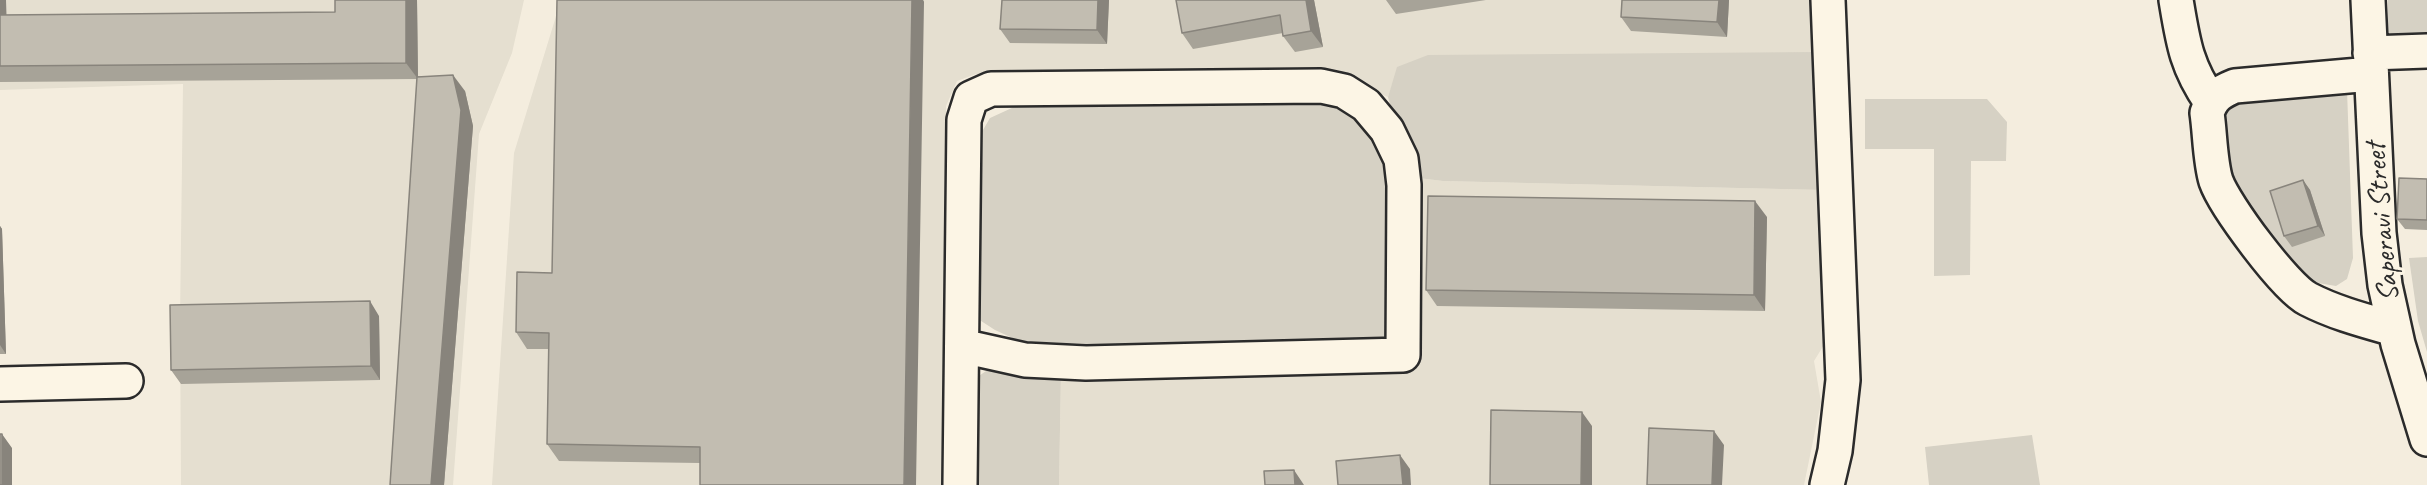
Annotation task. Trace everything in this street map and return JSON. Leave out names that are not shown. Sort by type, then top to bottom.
[{"type":"street","points":[[1827,485],[1835,451],[1843,380],[1828,0]]},
{"type":"street","points":[[2176,0],[2183,45],[2190,69],[2211,102]]},
{"type":"street","name":"Saperavi Street","points":[[2368,0],[2379,233],[2385,285],[2394,329],[2427,439]]},
{"type":"street","points":[[2394,329],[2345,315],[2306,298],[2288,283],[2227,203],[2216,180],[2207,112],[2219,92],[2235,86],[2427,51]]},
{"type":"street","points":[[960,485],[964,120],[970,98],[991,89],[1321,86],[1344,90],[1366,105],[1387,130],[1401,159],[1404,184],[1403,355],[1086,363],[1025,360],[962,346]]},
{"type":"street","points":[[0,384],[126,381]]},
{"type":"shaded area","points":[[0,0],[524,0],[512,53],[479,134],[453,485],[181,485],[180,319],[183,84],[0,90]]},
{"type":"shaded area","points":[[561,0],[1814,0],[1816,52],[1398,67],[1388,97],[1322,71],[976,74],[957,81],[946,106],[945,485],[492,485],[514,153]]},
{"type":"shaded area","points":[[2388,0],[2427,0],[2427,35],[2388,35]]},
{"type":"shaded area","points":[[1816,52],[1823,190],[1443,181],[1418,178],[1392,113],[1388,97],[1397,67],[1428,55]]},
{"type":"shaded area","points":[[2347,90],[2353,258],[2347,279],[2336,286],[2318,283],[2297,273],[2231,188],[2215,125],[2229,100]]},
{"type":"shaded area","points":[[1321,97],[1351,111],[1369,131],[1389,161],[1391,344],[1162,346],[1019,341],[978,319],[975,304],[976,142],[990,118],[1014,107],[1041,100]]},
{"type":"shaded area","points":[[1865,99],[1987,99],[2007,122],[2006,161],[1971,161],[1970,275],[1934,276],[1934,149],[1865,149]]},
{"type":"shaded area","points":[[1418,178],[1443,181],[1823,190],[1827,340],[1814,361],[1821,402],[1804,485],[1059,485],[1061,372],[1415,367]]},
{"type":"shaded area","points":[[2427,257],[2427,352],[2418,321],[2409,258]]},
{"type":"shaded area","points":[[989,369],[1061,372],[1059,485],[970,485],[973,380]]},
{"type":"shaded area","points":[[2032,435],[2040,485],[1929,485],[1925,447]]},
{"type":"building","points":[[335,0],[406,0],[406,63],[0,66],[0,15],[335,12]]},
{"type":"building","points":[[557,0],[912,0],[904,485],[700,485],[700,447],[547,444],[549,333],[516,332],[517,272],[552,273]]},
{"type":"building","points":[[1002,0],[1098,0],[1097,30],[1000,29]]},
{"type":"building","points":[[1176,0],[1306,0],[1311,31],[1283,36],[1280,15],[1182,33]]},
{"type":"building","points":[[1622,0],[1719,0],[1717,22],[1621,17]]},
{"type":"building","points":[[453,75],[461,110],[431,485],[390,485],[417,77]]},
{"type":"building","points":[[2399,178],[2427,179],[2427,220],[2397,219]]},
{"type":"building","points":[[2303,180],[2318,226],[2284,236],[2270,191]]},
{"type":"building","points":[[1428,196],[1755,201],[1754,295],[1426,290]]},
{"type":"building","points":[[370,301],[371,366],[171,370],[170,305]]},
{"type":"building","points":[[1491,410],[1582,412],[1581,485],[1490,485]]},
{"type":"building","points":[[1649,428],[1714,431],[1712,485],[1647,485]]},
{"type":"building","points":[[0,434],[2,434],[2,485],[0,485]]},
{"type":"building","points":[[1400,455],[1403,485],[1338,485],[1336,461]]},
{"type":"building","points":[[1294,470],[1295,485],[1265,485],[1264,471]]}]
